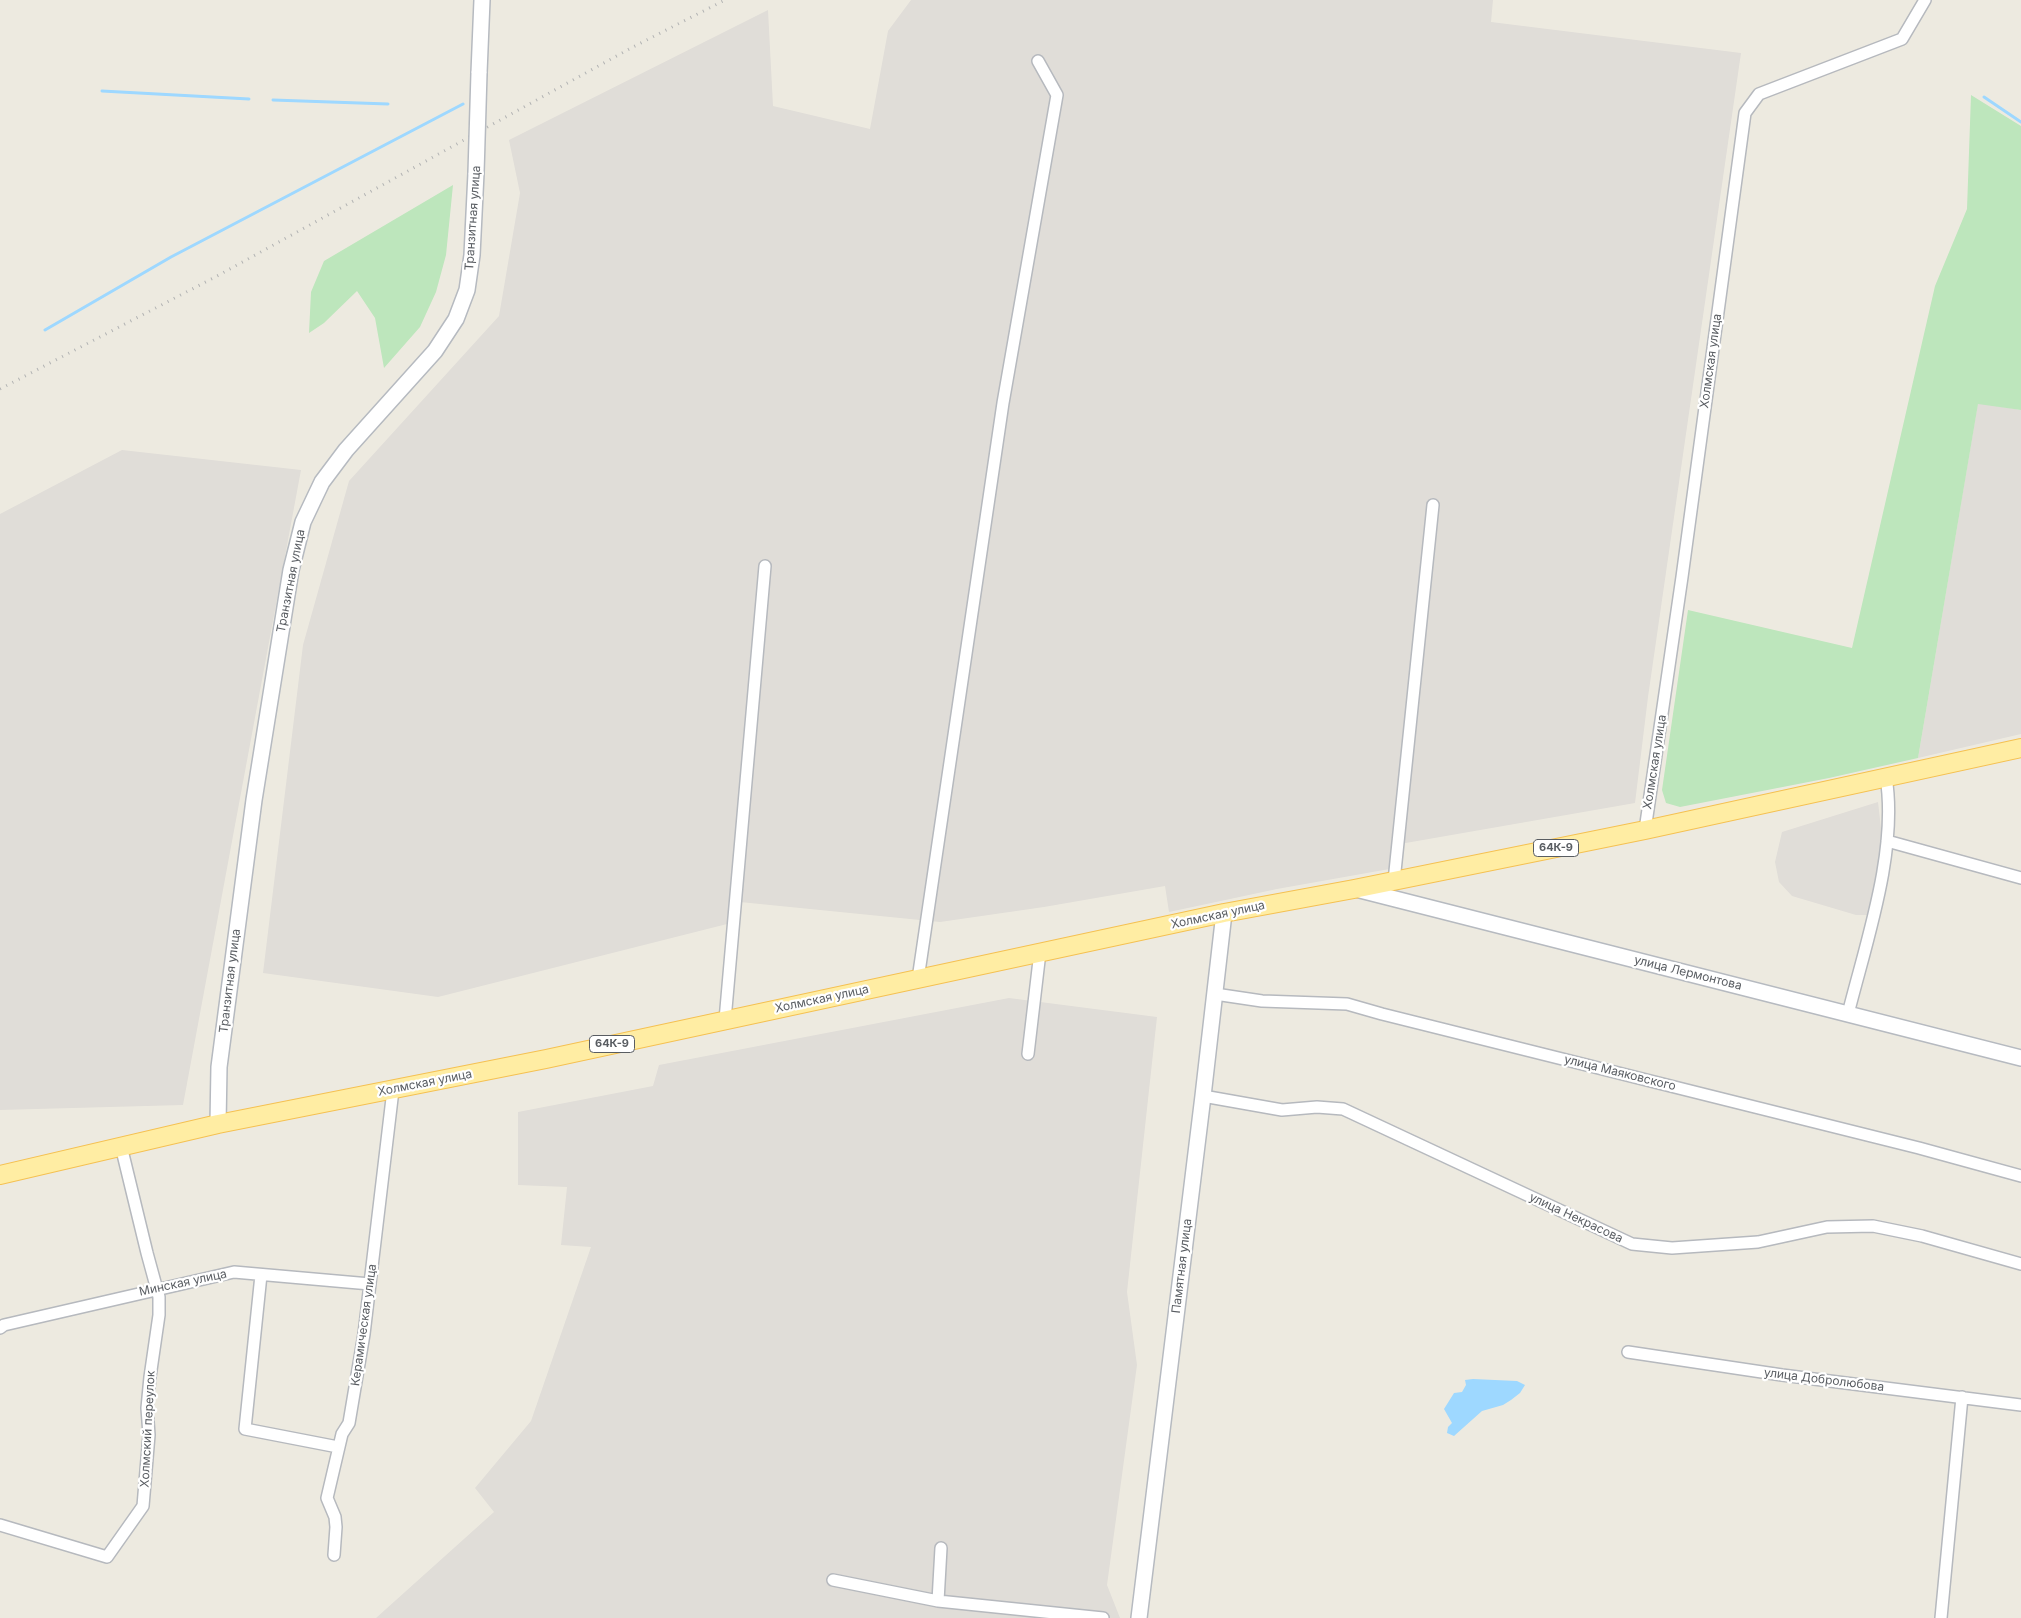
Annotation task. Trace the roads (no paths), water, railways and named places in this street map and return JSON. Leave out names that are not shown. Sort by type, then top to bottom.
[{"type":"main road","name":"Холмская улица","points":[[0,1175],[218,1124],[394,1090],[1224,913],[1354,889],[1644,830],[2021,748]]},
{"type":"street","name":"Транзитная улица","points":[[218,1124],[219,1067],[254,800],[291,570],[303,522],[322,482],[346,450],[435,351],[456,319],[467,290],[472,255],[482,0]]},
{"type":"street","name":"Холмская улица","points":[[1644,830],[1682,578],[1745,113],[1759,94],[1902,39],[1925,0]]},
{"type":"street","points":[[918,979],[1004,403],[1057,95],[1038,61]]},
{"type":"street","points":[[1394,881],[1433,506]]},
{"type":"street","points":[[725,1020],[766,566]]},
{"type":"street","points":[[1848,1014],[1875,907],[1887,841],[1889,797],[1886,778]]},
{"type":"street","points":[[1887,841],[2021,878]]},
{"type":"street","name":"улица Лермонтова","points":[[1354,889],[2021,1058]]},
{"type":"street","name":"Памятная улица","points":[[1139,1618],[1224,913]]},
{"type":"street","points":[[1028,1054],[1040,952]]},
{"type":"street","name":"улица Маяковского","points":[[1214,994],[1262,1001],[1347,1004],[1919,1148],[2021,1176]]},
{"type":"street","name":"Керамическая улица","points":[[334,1556],[335,1517],[327,1498],[342,1434],[349,1423],[370,1284],[394,1090]]},
{"type":"street","name":"улица Некрасова","points":[[1203,1096],[1282,1110],[1317,1107],[1343,1109],[1632,1244],[1672,1248],[1758,1242],[1827,1227],[1873,1226],[1922,1236],[2021,1264]]},
{"type":"street","name":"Холмский переулок","points":[[0,1525],[107,1557],[143,1506],[150,1435],[147,1408],[159,1315],[159,1297],[121,1146]]},
{"type":"street","name":"Минская улица","points":[[0,1328],[4,1325],[234,1272],[370,1284]]},
{"type":"street","points":[[261,1275],[245,1429],[338,1448]]},
{"type":"street","name":"улица Добролюбова","points":[[1628,1352],[1782,1375],[2021,1405]]},
{"type":"street","points":[[1940,1618],[1962,1397]]},
{"type":"street","points":[[938,1601],[941,1548]]},
{"type":"street","points":[[833,1580],[938,1601],[1103,1618]]},
{"type":"water","points":[[1465,1380],[1517,1381],[1525,1385],[1520,1393],[1511,1400],[1503,1405],[1482,1411],[1454,1436],[1447,1433],[1448,1427],[1452,1423],[1444,1409],[1454,1393],[1462,1392],[1466,1385]]},
{"type":"waterway","points":[[102,91],[249,99]]},
{"type":"waterway","points":[[1984,97],[2021,122]]},
{"type":"waterway","points":[[273,100],[388,104]]},
{"type":"waterway","points":[[45,330],[171,257],[463,104]]},
{"type":"railway","points":[[0,389],[219,275],[631,48],[725,0]]}]
